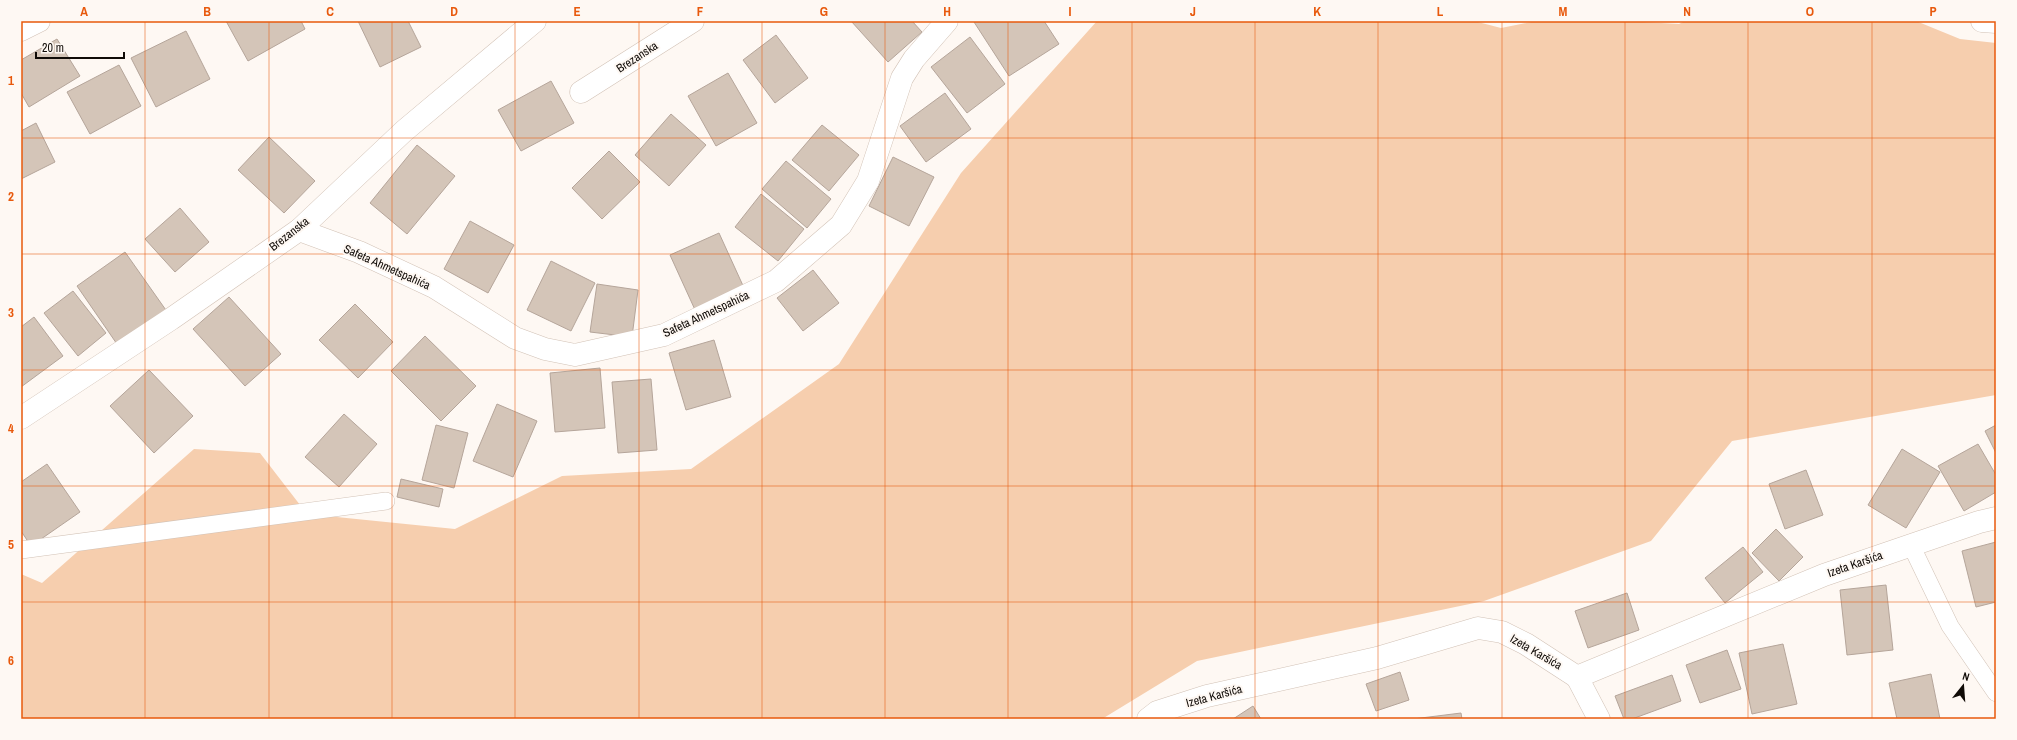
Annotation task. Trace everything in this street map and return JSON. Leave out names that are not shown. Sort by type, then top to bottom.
[{"type":"street","points":[[21,30],[38,21]]},
{"type":"street","name":"Brezanska","points":[[21,418],[171,319],[299,230],[404,131],[535,21]]},
{"type":"street","name":"Brezanska","points":[[581,92],[693,21]]},
{"type":"street","name":"Safeta Ahmetspahića","points":[[299,230],[359,252],[434,287],[515,338],[545,349],[575,355],[664,335],[776,281],[841,225],[868,181],[902,78],[914,59],[947,21]]},
{"type":"street","points":[[1982,21],[1996,22]]},
{"type":"street","name":"Izeta Karšića","points":[[1148,719],[1157,712],[1207,696],[1377,658],[1478,628],[1502,632],[1526,644],[1577,677],[1824,575],[1979,522],[1996,518]]},
{"type":"street","points":[[1577,677],[1598,719]]},
{"type":"lane","points":[[21,550],[386,502]]},
{"type":"lane","points":[[1912,545],[1950,626],[1996,693]]},
{"type":"shaded area","points":[[1097,21],[1474,21],[1501,28],[1536,21],[1624,21],[1679,24],[1685,21],[1916,21],[1960,39],[1996,43],[1996,395],[1732,441],[1651,541],[1484,601],[1197,661],[1102,719],[21,719],[21,574],[42,583],[194,449],[260,453],[307,514],[455,529],[562,476],[691,469],[839,364],[961,173]]},
{"type":"building","points":[[226,21],[301,21],[305,29],[248,61]]},
{"type":"building","points":[[358,21],[408,21],[421,47],[380,67]]},
{"type":"building","points":[[851,21],[912,21],[922,32],[888,62]]},
{"type":"building","points":[[1044,21],[1059,44],[1009,76],[974,22]]},
{"type":"building","points":[[186,31],[210,79],[156,107],[131,58]]},
{"type":"building","points":[[776,35],[808,78],[775,103],[743,60]]},
{"type":"building","points":[[970,37],[1005,84],[967,113],[931,67]]},
{"type":"building","points":[[57,39],[80,76],[29,107],[21,93],[21,60]]},
{"type":"building","points":[[119,65],[141,106],[90,134],[67,92]]},
{"type":"building","points":[[728,73],[757,123],[716,146],[688,96]]},
{"type":"building","points":[[551,81],[574,123],[521,151],[498,110]]},
{"type":"building","points":[[945,93],[971,129],[926,162],[900,126]]},
{"type":"building","points":[[671,114],[706,145],[669,186],[635,155]]},
{"type":"building","points":[[36,123],[55,162],[21,179],[21,131]]},
{"type":"building","points":[[822,125],[859,155],[829,191],[792,160]]},
{"type":"building","points":[[269,137],[315,181],[284,213],[238,170]]},
{"type":"building","points":[[417,145],[455,176],[407,234],[370,203]]},
{"type":"building","points":[[609,151],[640,182],[602,219],[572,188]]},
{"type":"building","points":[[893,157],[934,177],[909,226],[869,206]]},
{"type":"building","points":[[786,161],[831,199],[807,228],[762,189]]},
{"type":"building","points":[[761,194],[804,229],[778,261],[735,227]]},
{"type":"building","points":[[180,208],[209,242],[175,272],[145,239]]},
{"type":"building","points":[[470,221],[514,245],[488,293],[444,269]]},
{"type":"building","points":[[719,233],[745,290],[696,312],[670,255]]},
{"type":"building","points":[[125,252],[168,313],[119,347],[77,286]]},
{"type":"building","points":[[551,261],[595,283],[571,331],[527,310]]},
{"type":"building","points":[[813,270],[839,303],[803,331],[777,298]]},
{"type":"building","points":[[597,284],[638,290],[632,337],[590,332]]},
{"type":"building","points":[[73,291],[106,333],[78,356],[44,313]]},
{"type":"building","points":[[229,297],[281,354],[245,386],[193,329]]},
{"type":"building","points":[[355,304],[393,342],[358,378],[319,340]]},
{"type":"building","points":[[34,317],[63,356],[21,387],[21,327]]},
{"type":"building","points":[[425,336],[476,386],[441,421],[391,371]]},
{"type":"building","points":[[714,340],[731,397],[686,410],[669,353]]},
{"type":"building","points":[[600,368],[605,428],[555,432],[550,373]]},
{"type":"building","points":[[149,370],[193,416],[154,453],[110,406]]},
{"type":"building","points":[[651,379],[657,450],[618,453],[612,382]]},
{"type":"building","points":[[497,404],[537,421],[513,477],[473,461]]},
{"type":"building","points":[[344,414],[377,444],[339,487],[305,457]]},
{"type":"building","points":[[436,425],[468,433],[454,488],[422,480]]},
{"type":"building","points":[[1996,425],[1996,453],[1985,431]]},
{"type":"building","points":[[1978,444],[1996,475],[1996,492],[1964,511],[1938,466]]},
{"type":"building","points":[[1902,449],[1940,472],[1906,528],[1868,505]]},
{"type":"building","points":[[47,464],[80,512],[31,546],[21,531],[21,482]]},
{"type":"building","points":[[1806,470],[1823,515],[1785,529],[1769,484]]},
{"type":"building","points":[[401,479],[443,489],[439,507],[397,497]]},
{"type":"building","points":[[1776,529],[1803,557],[1779,581],[1752,553]]},
{"type":"building","points":[[1996,542],[1996,602],[1976,607],[1962,551]]},
{"type":"building","points":[[1743,547],[1763,572],[1725,603],[1705,578]]},
{"type":"building","points":[[1886,585],[1893,650],[1847,655],[1840,590]]},
{"type":"building","points":[[1627,593],[1639,630],[1588,648],[1575,611]]},
{"type":"building","points":[[1783,644],[1797,704],[1752,714],[1739,653]]},
{"type":"building","points":[[1727,650],[1741,689],[1700,703],[1686,665]]},
{"type":"building","points":[[1400,672],[1409,700],[1376,711],[1366,684]]},
{"type":"building","points":[[1931,674],[1940,719],[1897,719],[1889,683]]},
{"type":"building","points":[[1672,675],[1681,701],[1632,719],[1624,719],[1615,696]]},
{"type":"building","points":[[1253,706],[1261,719],[1233,719]]},
{"type":"building","points":[[1461,713],[1462,719],[1413,719]]}]
